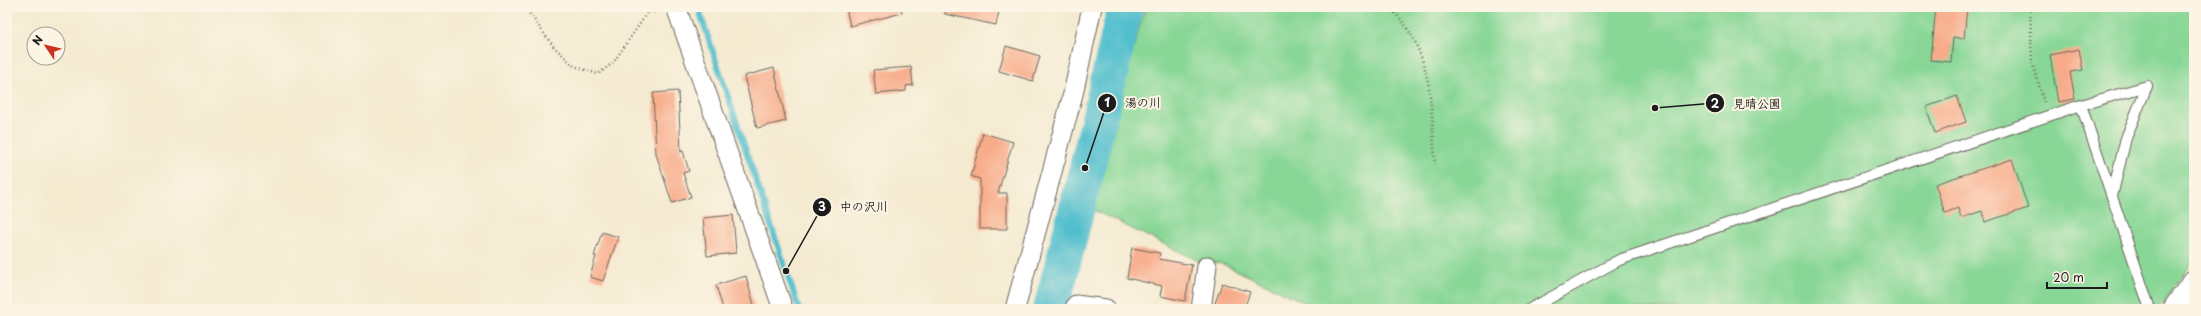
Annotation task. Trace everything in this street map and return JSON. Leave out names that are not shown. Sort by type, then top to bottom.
[{"type":"street","points":[[1015,309],[1073,94],[1092,7]]},
{"type":"street","points":[[677,10],[782,309]]},
{"type":"street","points":[[1200,309],[1207,266]]},
{"type":"street","points":[[2174,309],[2194,281]]},
{"type":"street","points":[[1076,305],[1106,309]]},
{"type":"lane","points":[[1530,309],[1619,260],[2048,116],[2147,86],[2126,138],[2112,196]]},
{"type":"lane","points":[[2082,105],[2150,309]]},
{"type":"path","points":[[525,7],[553,46],[574,66],[598,74],[613,63],[648,12],[677,10]]},
{"type":"path","points":[[1389,7],[1399,16],[1420,48],[1430,89],[1435,164]]},
{"type":"path","points":[[2030,7],[2032,62],[2048,116]]},
{"type":"green space","points":[[1145,7],[2194,7],[2194,260],[2159,309],[1319,309],[1223,264],[1199,261],[1089,208]]},
{"type":"building","points":[[846,7],[901,7],[902,13],[850,26]]},
{"type":"building","points":[[946,7],[1000,7],[996,25],[945,14]]},
{"type":"building","points":[[1936,7],[1967,7],[1964,39],[1953,37],[1951,62],[1931,60]]},
{"type":"building","points":[[1006,46],[1040,56],[1033,81],[999,71]]},
{"type":"building","points":[[2079,49],[2083,70],[2070,72],[2075,99],[2058,102],[2050,55]]},
{"type":"building","points":[[911,67],[913,85],[906,86],[906,91],[876,94],[873,70]]},
{"type":"building","points":[[774,68],[786,121],[757,128],[744,76]]},
{"type":"building","points":[[678,91],[681,152],[683,151],[689,171],[683,173],[691,197],[672,203],[656,154],[653,93]]},
{"type":"building","points":[[1957,96],[1966,122],[1935,133],[1926,107]]},
{"type":"building","points":[[983,133],[1013,142],[998,193],[1007,193],[1007,229],[980,229],[980,179],[971,176]]},
{"type":"building","points":[[2012,159],[2028,208],[1985,222],[1982,211],[1961,218],[1958,208],[1945,213],[1935,184]]},
{"type":"building","points":[[733,215],[736,253],[707,256],[703,218]]},
{"type":"building","points":[[602,232],[618,237],[603,281],[590,277],[596,256],[594,256]]},
{"type":"building","points":[[1132,248],[1160,253],[1159,259],[1192,265],[1185,301],[1160,296],[1162,286],[1127,278]]},
{"type":"building","points":[[746,276],[755,309],[723,309],[716,285]]},
{"type":"building","points":[[1222,283],[1250,292],[1244,309],[1213,309]]},
{"type":"waterway","points":[[698,7],[799,309]]},
{"type":"waterway","points":[[1051,309],[1099,121],[1125,7]]},
{"type":"place","name":"見晴公園","points":[[1655,108]]},
{"type":"place","name":"湯の川","points":[[1085,168]]},
{"type":"place","name":"中の沢川","points":[[786,271]]}]
